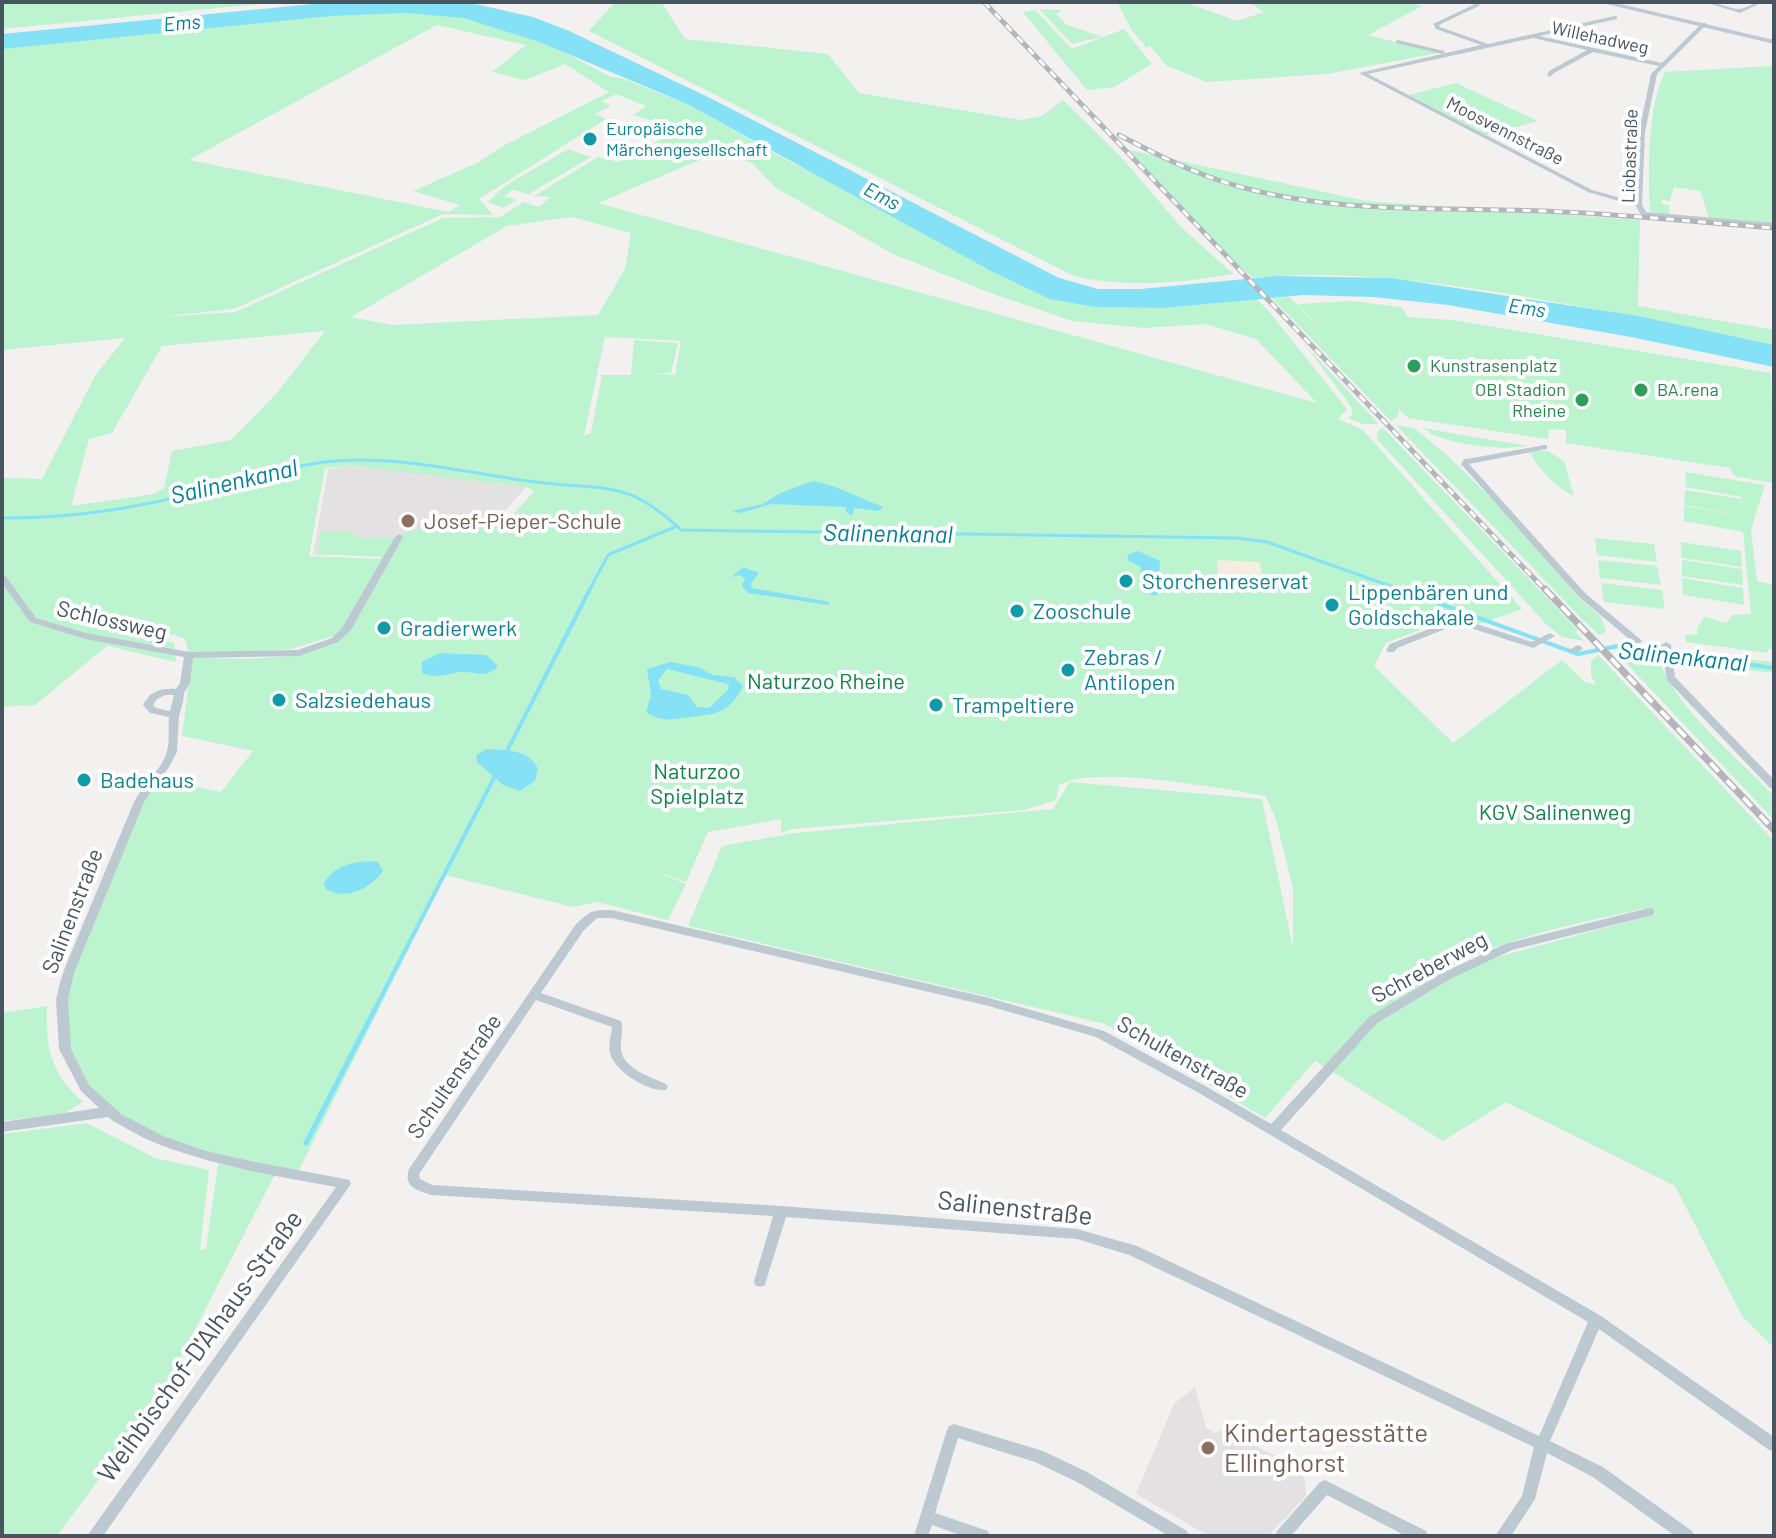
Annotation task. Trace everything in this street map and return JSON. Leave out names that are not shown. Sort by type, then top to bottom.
[{"type":"main road","points":[[1602,2],[1774,42]]},
{"type":"street","points":[[1708,2],[1740,11],[1760,2]]},
{"type":"street","points":[[1477,5],[1436,24],[1438,28],[1488,46]]},
{"type":"street","points":[[1398,42],[1448,54],[1615,18]]},
{"type":"street","name":"Liobastraße","points":[[1704,24],[1654,74],[1642,132],[1639,205],[1643,214],[1774,225]]},
{"type":"street","name":"Willehadweg","points":[[1532,36],[1662,65]]},
{"type":"street","points":[[1550,75],[1592,50]]},
{"type":"street","name":"Moosvennstraße","points":[[1448,54],[1362,73],[1590,191],[1639,205]]},
{"type":"street","points":[[1544,447],[1467,461],[1465,464],[1582,595],[1637,641]]},
{"type":"street","name":"Schlossweg","points":[[2,577],[33,620],[85,636],[189,655],[299,653],[335,640],[354,621],[399,537]]},
{"type":"street","points":[[1391,650],[1393,646],[1458,621],[1527,643],[1545,639]]},
{"type":"street","points":[[1666,645],[1670,678],[1774,786]]},
{"type":"street","name":"Salinenstraße","points":[[189,655],[185,683],[179,693],[180,704],[174,715],[176,737],[171,756],[146,787],[121,839],[65,982],[61,1000],[63,1041],[68,1059],[83,1086],[108,1112],[145,1133],[216,1160],[345,1184]]},
{"type":"street","points":[[174,715],[153,711],[148,705],[151,698],[159,693],[179,693]]},
{"type":"street","name":"Schreberweg","points":[[1272,1131],[1373,1020],[1446,976],[1509,947],[1649,912]]},
{"type":"street","name":"Schultenstraße","points":[[414,1182],[413,1173],[417,1164],[585,920],[594,914],[612,914],[989,1002],[1100,1034],[1135,1050],[1596,1320],[1774,1445]]},
{"type":"street","points":[[534,995],[617,1024],[619,1033],[615,1050],[619,1060],[636,1076],[662,1087]]},
{"type":"street","points":[[2,1127],[108,1112]]},
{"type":"street","name":"Salinenstraße","points":[[414,1182],[431,1190],[781,1211],[1077,1234],[1118,1246],[1542,1444],[1598,1472],[1687,1536]]},
{"type":"street","name":"Weihbischof-D'Alhaus-Straße","points":[[94,1536],[345,1184]]},
{"type":"street","points":[[760,1281],[781,1211]]},
{"type":"street","points":[[1502,1536],[1528,1499],[1542,1444],[1596,1320]]},
{"type":"street","points":[[921,1536],[954,1430],[1038,1456],[1082,1477],[1182,1536]]},
{"type":"street","points":[[1282,1536],[1325,1487],[1421,1536]]},
{"type":"street","points":[[928,1517],[983,1536]]},
{"type":"shaded area","name":"Josef-Pieper-Schule","points":[[352,466],[526,487],[467,555],[313,555],[328,469]]},
{"type":"shaded area","name":"Kindertagesstätte Ellinghorst","points":[[1195,1387],[1206,1428],[1216,1434],[1222,1429],[1289,1463],[1305,1479],[1306,1496],[1268,1536],[1209,1536],[1136,1494],[1174,1404]]},
{"type":"green space","points":[[2,2],[279,2],[2,29]]},
{"type":"green space","points":[[615,2],[661,2],[685,39],[828,54],[859,93],[1021,120],[1042,116],[1063,100],[1122,158],[1180,226],[1233,274],[1154,283],[1113,282],[1074,276],[589,31]]},
{"type":"green space","points":[[1117,2],[1185,2],[1237,21],[1264,12],[1249,2],[1406,2],[1422,6],[1368,35],[1438,53],[1327,74],[1207,82],[1167,66],[1133,32]]},
{"type":"green space","points":[[1039,9],[1061,10],[1056,14],[1066,24],[1102,37],[1072,44]]},
{"type":"green space","points":[[1035,10],[1072,49],[1124,29],[1152,64],[1114,87],[1087,90],[1023,12]]},
{"type":"green space","points":[[381,12],[467,17],[543,41],[611,77],[621,78],[687,104],[792,163],[1095,307],[1163,308],[1256,299],[1267,309],[1347,409],[1338,419],[1363,430],[1522,609],[1477,625],[1453,617],[1386,643],[1374,666],[1453,743],[1562,660],[1585,682],[1596,685],[1591,675],[1591,661],[1598,655],[1774,841],[1774,1348],[1742,1316],[1675,1186],[1506,1102],[1443,1141],[1315,1061],[1265,1118],[1105,1024],[688,926],[722,846],[794,833],[1053,809],[1070,782],[1262,799],[1293,948],[1293,889],[1276,820],[1266,796],[1191,784],[1129,777],[1076,779],[1059,785],[1056,800],[1024,810],[792,829],[781,833],[781,819],[708,832],[686,882],[652,870],[686,884],[668,920],[597,902],[573,907],[445,875],[297,1174],[216,1160],[108,1112],[70,1059],[65,984],[146,787],[159,789],[162,780],[221,792],[253,751],[182,736],[192,658],[284,656],[302,652],[334,636],[291,649],[189,655],[185,639],[175,635],[84,615],[174,643],[176,662],[107,646],[35,705],[2,707],[2,478],[42,479],[95,376],[125,338],[2,350],[2,44],[314,15]],"holes":[[[437,25],[526,45],[492,72],[525,80],[565,64],[609,92],[503,146],[479,162],[413,191],[460,205],[449,212],[189,160]],[[616,94],[646,106],[633,115],[680,129],[619,162],[598,157],[534,196],[550,197],[539,207],[523,202],[500,217],[443,218],[235,312],[158,317],[234,309],[443,214],[493,215],[479,199],[606,119],[595,114],[611,106],[602,101]],[[721,151],[752,163],[776,188],[893,254],[993,294],[1072,321],[1144,328],[1206,324],[1256,339],[1317,403],[598,203]],[[572,217],[631,233],[625,269],[598,315],[392,325],[351,317],[507,226]],[[325,331],[277,393],[231,440],[172,451],[164,488],[154,494],[71,506],[89,439],[112,433],[162,346]],[[605,337],[681,341],[675,375],[647,373],[671,373],[678,343],[634,340],[631,375],[602,375],[591,433],[584,436]],[[352,466],[526,487],[534,491],[504,525],[417,529],[392,538],[354,537],[355,532],[320,531],[318,554],[381,559],[309,556],[325,468]],[[1646,908],[1656,914],[1438,973],[1513,941]]]},
{"type":"green space","points":[[1774,61],[1774,223],[1709,218],[1700,191],[1674,187],[1670,201],[1662,200],[1661,204],[1669,205],[1669,215],[1650,211],[1652,121],[1665,72],[1770,66]]},
{"type":"green space","points":[[1456,83],[1538,121],[1487,135],[1409,95]]},
{"type":"green space","points":[[568,149],[591,157],[529,194],[513,190],[504,196],[517,200],[503,208],[488,202],[505,186]]},
{"type":"green space","points":[[1129,150],[1366,201],[1640,220],[1638,306],[1774,330],[1774,345],[1585,307],[1454,286],[1354,276],[1253,278],[1217,245]]},
{"type":"green space","name":"OBI Stadion Rheine","points":[[1290,297],[1325,334],[1298,304],[1351,301],[1401,307],[1408,317],[1453,320],[1771,373],[1774,483],[1734,476],[1730,468],[1566,443],[1566,430],[1549,429],[1548,439],[1408,418],[1399,409],[1398,417],[1391,421],[1272,298]]},
{"type":"green space","points":[[1306,346],[1379,424],[1363,424],[1348,418],[1352,415],[1352,408]]},
{"type":"green space","points":[[1396,425],[1414,428],[1448,456],[1514,521],[1578,597],[1601,617],[1606,631],[1599,635],[1580,617]]},
{"type":"green space","points":[[1383,428],[1578,630],[1575,632],[1584,641],[1562,637],[1546,624],[1377,439],[1378,430]]},
{"type":"green space","points":[[1423,428],[1528,446],[1503,448],[1473,445],[1444,439]]},
{"type":"green space","points":[[1548,451],[1564,461],[1574,496],[1544,473],[1530,454]]},
{"type":"green space","points":[[1686,472],[1765,485],[1751,529],[1757,581],[1774,585],[1774,649],[1768,649],[1768,653],[1686,642],[1685,635],[1698,634],[1697,628],[1705,617],[1726,623],[1733,615],[1751,614],[1743,532],[1684,521],[1684,506],[1743,516],[1684,505],[1685,490],[1742,497],[1685,487]]},
{"type":"green space","points":[[1595,538],[1654,544],[1657,562],[1597,555]]},
{"type":"green space","points":[[1681,542],[1741,551],[1742,567],[1682,558]]},
{"type":"green space","points":[[1598,560],[1657,566],[1661,585],[1600,578]]},
{"type":"green space","points":[[1682,560],[1742,569],[1743,585],[1682,576]]},
{"type":"green space","points":[[1682,578],[1743,588],[1744,605],[1683,595]]},
{"type":"green space","points":[[1601,583],[1662,590],[1665,609],[1604,602]]},
{"type":"green space","points":[[1614,650],[1658,658],[1678,695],[1693,714],[1774,796],[1774,820]]},
{"type":"green space","points":[[1676,651],[1774,662],[1774,673],[1675,661],[1671,653]]},
{"type":"green space","points":[[47,1006],[47,1034],[52,1059],[64,1081],[83,1102],[65,1113],[2,1121],[2,1013]]},
{"type":"green space","points":[[87,1123],[155,1158],[209,1170],[200,1250],[206,1249],[218,1164],[275,1174],[162,1394],[57,1536],[2,1536],[2,1134]]},
{"type":"sand","points":[[1217,560],[1260,562],[1264,591],[1220,589]]},
{"type":"water","name":"Ems","points":[[334,2],[466,2],[533,17],[710,98],[1059,278],[1098,289],[1140,289],[1277,276],[1391,278],[1638,316],[1774,345],[1774,367],[1631,337],[1448,305],[1373,297],[1303,295],[1163,308],[1095,307],[1050,299],[993,272],[687,104],[542,43],[464,18],[406,13],[330,16],[2,49],[2,34]]},
{"type":"water","points":[[813,481],[884,507],[878,511],[854,508],[852,516],[846,512],[846,507],[772,504],[740,513],[732,511],[763,504],[780,493]]},
{"type":"water","points":[[1138,551],[1160,561],[1157,595],[1151,595],[1140,580],[1141,567],[1127,560],[1129,554]]},
{"type":"water","points":[[743,567],[759,573],[751,583],[752,588],[830,602],[828,605],[748,593],[742,586],[745,578],[738,575],[731,578]]},
{"type":"water","points":[[440,653],[486,655],[498,666],[485,674],[461,672],[437,676],[422,673],[422,662]]},
{"type":"water","points":[[670,662],[698,667],[713,675],[734,677],[743,686],[733,702],[715,713],[662,719],[646,712],[651,695],[647,669]],"holes":[[[667,669],[729,685],[728,690],[709,708],[697,707],[688,695],[661,689],[658,680]]]},
{"type":"water","points":[[486,749],[523,754],[538,769],[535,781],[520,791],[503,785],[477,762],[476,755]]},
{"type":"water","points":[[378,862],[383,871],[372,883],[350,893],[326,889],[324,884],[338,869]]},
{"type":"waterway","name":"Salinenkanal","points":[[2,518],[114,510],[312,464],[378,460],[614,490],[645,502],[677,526]]},
{"type":"waterway","points":[[589,591],[608,555],[677,526]]},
{"type":"waterway","name":"Salinenkanal","points":[[677,526],[681,530],[1237,538],[1267,542],[1404,591]]},
{"type":"waterway","points":[[506,753],[590,589]]},
{"type":"waterway","name":"Salinenkanal","points":[[1399,589],[1578,654],[1618,646],[1774,668]]},
{"type":"waterway","points":[[375,1009],[495,776]]},
{"type":"waterway","points":[[306,1143],[376,1007]]},
{"type":"railway","points":[[984,2],[1546,591]]},
{"type":"railway","points":[[1119,135],[1218,180],[1297,199],[1380,207],[1602,214],[1774,228]]},
{"type":"railway","points":[[1545,589],[1774,830]]},
{"type":"place","name":"Europäische Märchengesellschaft","points":[[590,139]]},
{"type":"place","name":"Kunstrasenplatz","points":[[1414,366]]},
{"type":"place","name":"BA.rena","points":[[1641,390]]},
{"type":"place","name":"OBI Stadion Rheine","points":[[1582,400]]},
{"type":"place","name":"Josef-Pieper-Schule","points":[[408,521]]},
{"type":"place","name":"Storchenreservat","points":[[1126,581]]},
{"type":"place","name":"Lippenbären und Goldschakale","points":[[1332,605]]},
{"type":"place","name":"Zooschule","points":[[1017,611]]},
{"type":"place","name":"Gradierwerk","points":[[384,628]]},
{"type":"place","name":"Zebras / Antilopen","points":[[1068,670]]},
{"type":"place","name":"Salzsiedehaus","points":[[279,700]]},
{"type":"place","name":"Trampeltiere","points":[[936,705]]},
{"type":"place","name":"Badehaus","points":[[84,780]]},
{"type":"place","name":"Kindertagesstätte Ellinghorst","points":[[1208,1448]]},
{"type":"park label","name":"Naturzoo Rheine","points":[[826,681]]},
{"type":"park label","name":"Naturzoo Spielplatz","points":[[697,784]]},
{"type":"park label","name":"KGV Salinenweg","points":[[1555,812]]}]
